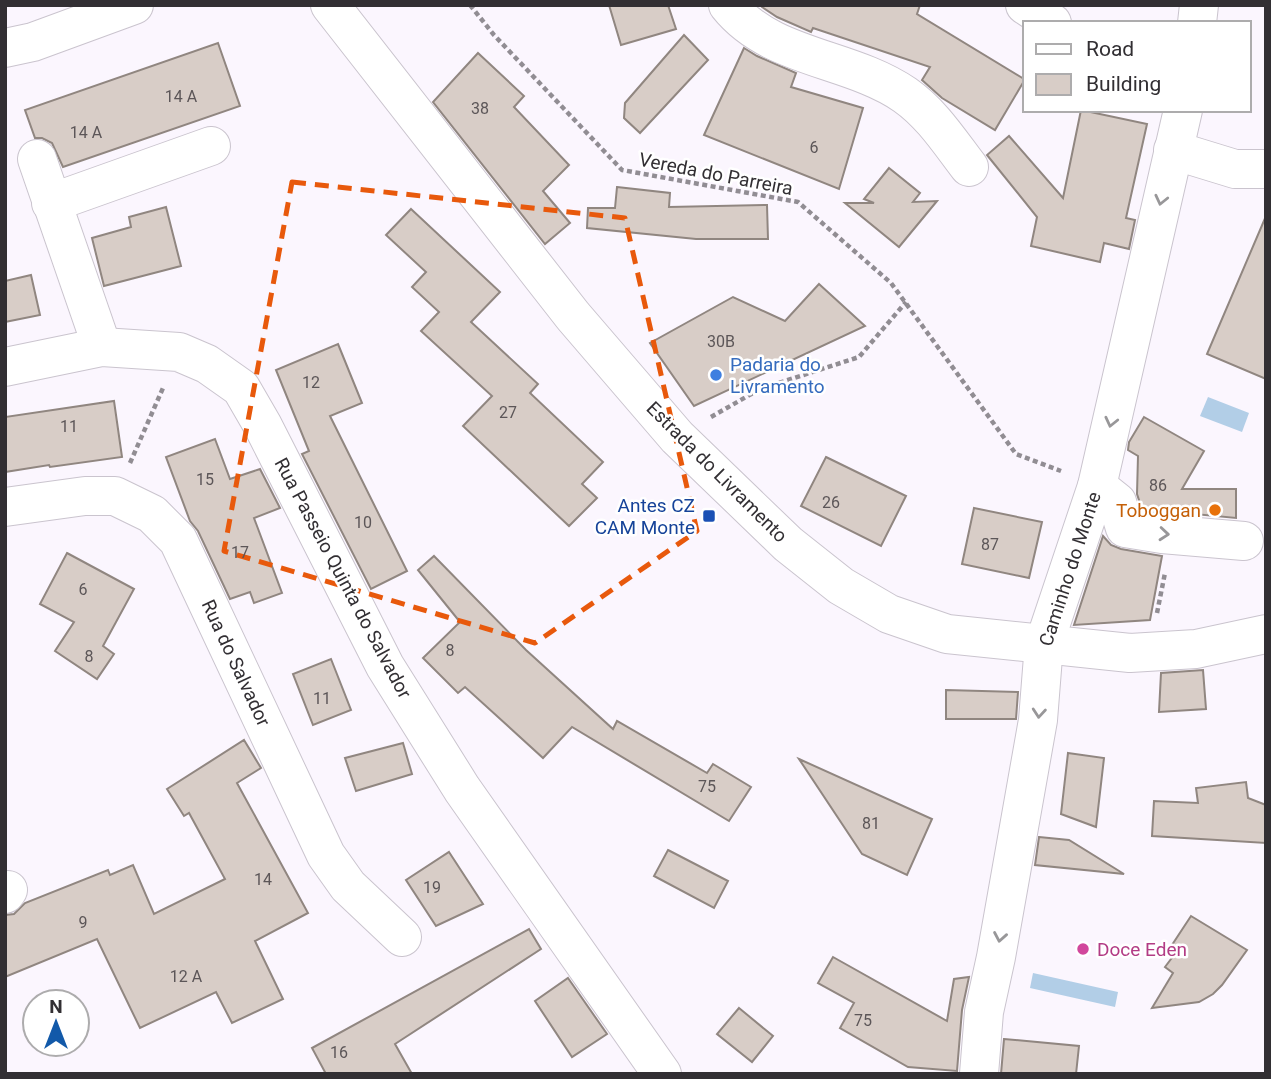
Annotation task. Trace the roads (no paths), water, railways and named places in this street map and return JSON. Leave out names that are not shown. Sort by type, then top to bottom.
[{"type":"street","points":[[5,48],[33,42],[134,5]]},
{"type":"street","name":"Estrada do Livramento","points":[[330,5],[573,316],[677,437],[788,544],[841,586],[889,614],[947,634],[1044,645],[1130,653],[1196,649],[1266,634]]},
{"type":"street","points":[[728,5],[740,20],[760,35],[877,80],[903,93],[927,112],[969,167]]},
{"type":"street","points":[[1025,5],[1049,21]]},
{"type":"street","name":"Caminho do Monte","points":[[979,1074],[984,1012],[1038,719],[1044,645],[1097,486],[1182,112]]},
{"type":"street","points":[[51,203],[211,146]]},
{"type":"street","points":[[1173,150],[1235,169],[1266,169]]},
{"type":"street","points":[[37,159],[102,347]]},
{"type":"street","name":"Rua Passeio Quinta do Salvador","points":[[5,367],[102,347],[179,352],[207,364],[241,388],[264,426],[385,666],[462,789],[662,1074]]},
{"type":"street","points":[[1097,486],[1117,502],[1125,528],[1244,541]]},
{"type":"street","name":"Rua do Salvador","points":[[5,507],[85,496],[115,496],[152,514],[178,540],[326,855],[348,886],[401,937]]},
{"type":"water","points":[[1208,397],[1249,413],[1242,432],[1200,416]]},
{"type":"water","points":[[1033,973],[1118,992],[1115,1007],[1030,988]]},
{"type":"place","name":"Padaria do Livramento","points":[[716,375]]},
{"type":"place","name":"Toboggan","points":[[1215,510]]},
{"type":"place","name":"Antes CZ CAM Monte","points":[[709,516]]},
{"type":"place","name":"Doce Eden","points":[[1083,949]]}]
